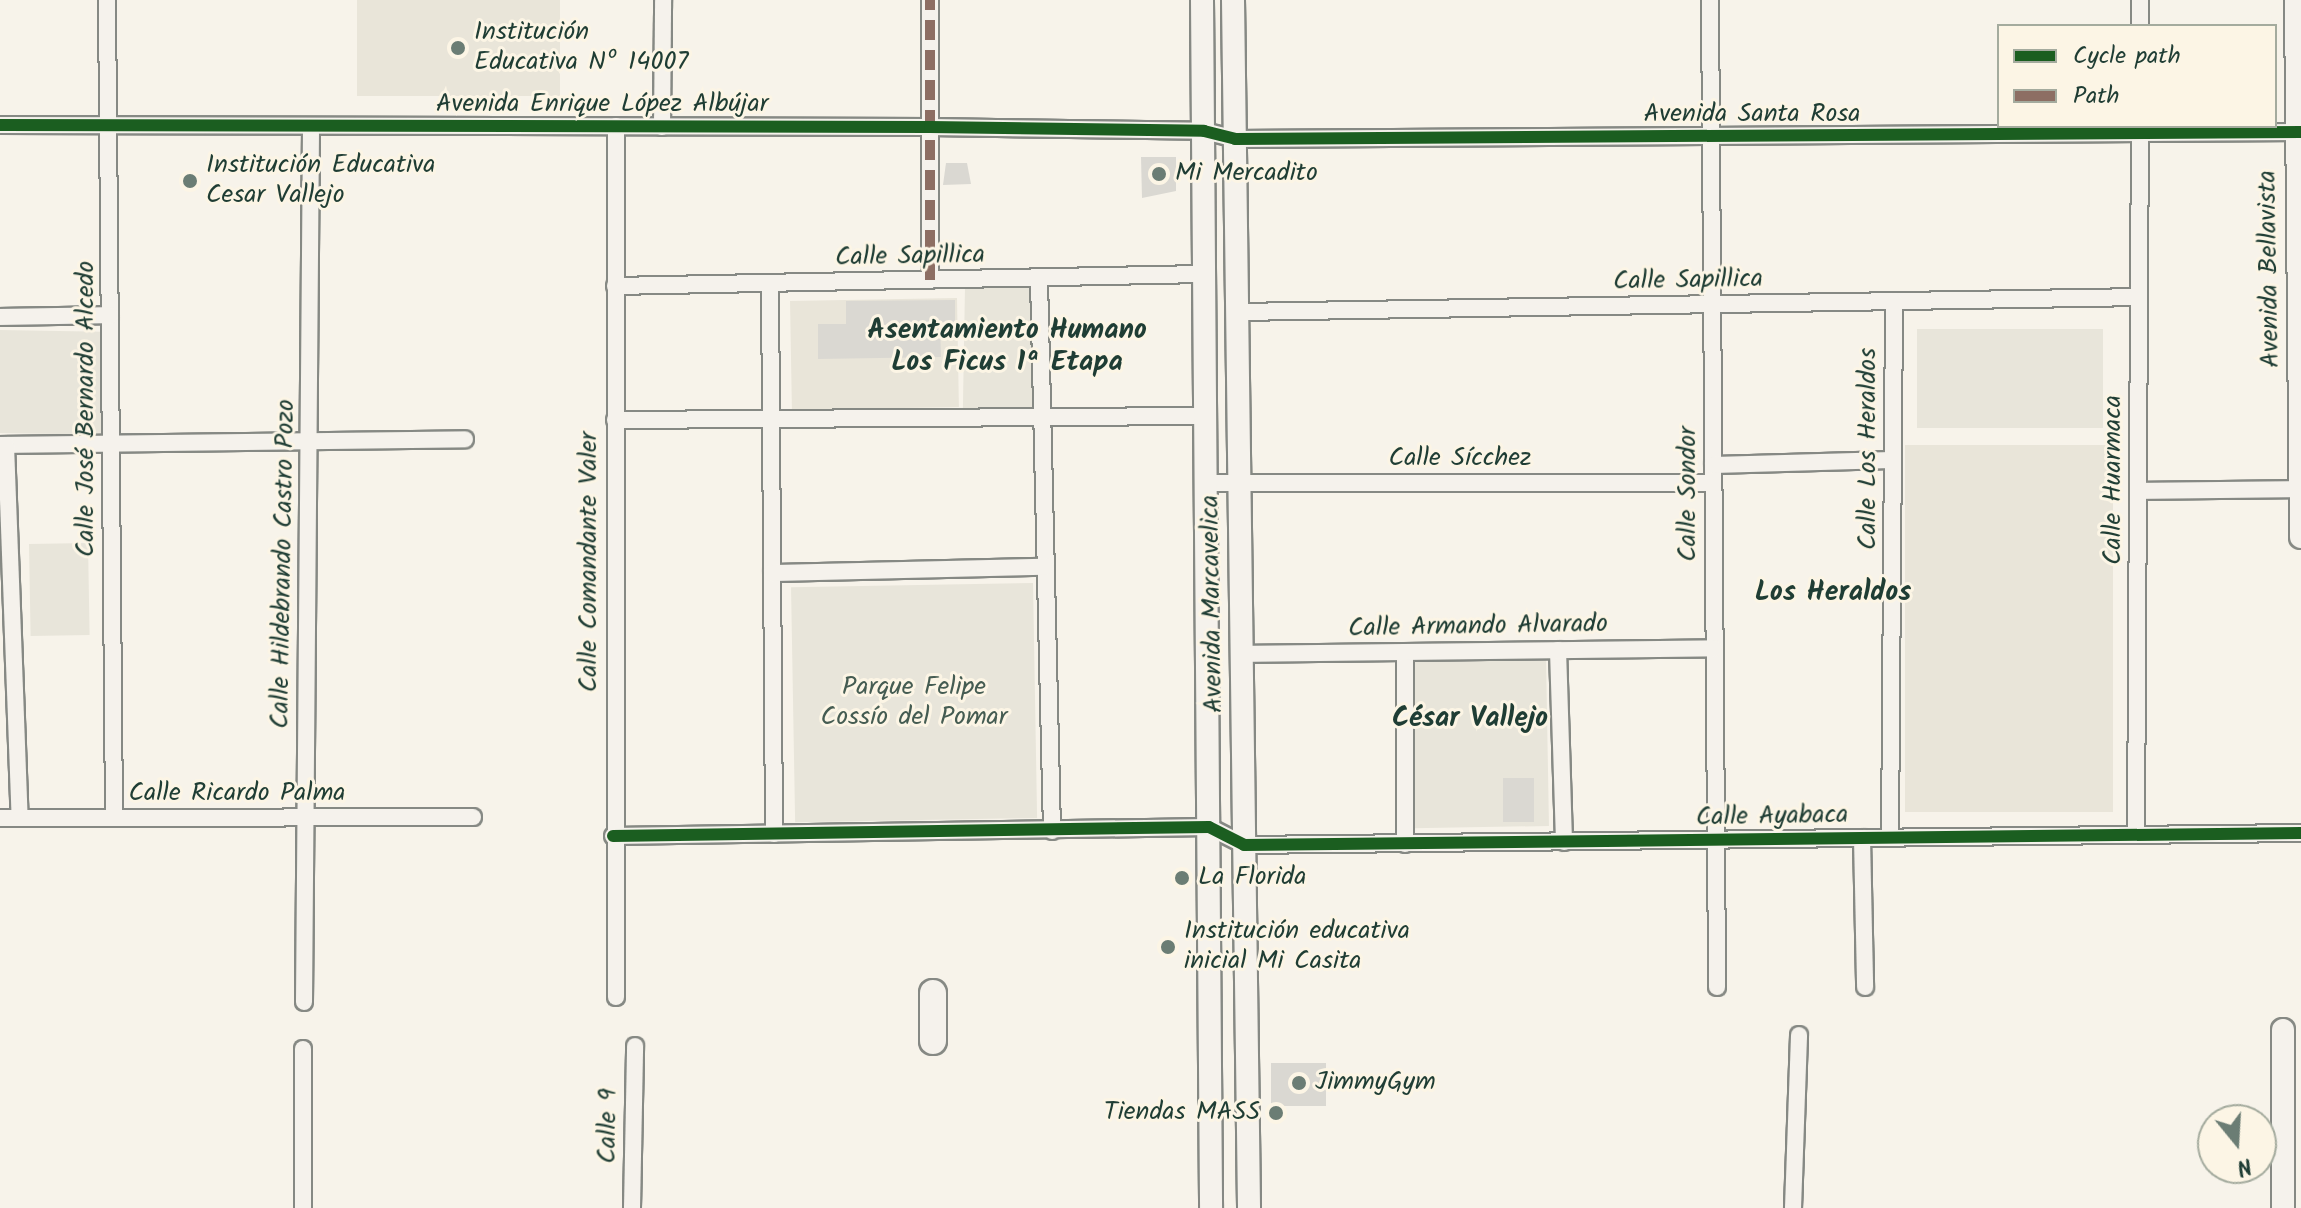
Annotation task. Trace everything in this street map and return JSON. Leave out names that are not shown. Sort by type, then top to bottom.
[{"type":"main road","points":[[933,993],[933,1041]]},
{"type":"street","name":"Calle José Bernardo Alcedo","points":[[107,0],[114,818]]},
{"type":"street","points":[[662,127],[663,0]]},
{"type":"street","points":[[930,0],[930,280]]},
{"type":"street","name":"Avenida Marcavelica","points":[[1202,0],[1211,1208]]},
{"type":"street","name":"Avenida Marcavelica","points":[[1233,0],[1249,1208]]},
{"type":"street","name":"Calle Sondor","points":[[1710,0],[1717,987]]},
{"type":"street","points":[[2140,0],[2140,24]]},
{"type":"street","name":"Avenida Bellavista","points":[[2296,0],[2301,537]]},
{"type":"street","name":"Avenida Enrique López Albújar","points":[[0,125],[930,127],[1204,131]]},
{"type":"street","name":"Calle Hildebrando Castro Pozo","points":[[304,1002],[311,126]]},
{"type":"street","name":"Calle Comandante Valer","points":[[616,126],[613,836],[616,997]]},
{"type":"street","name":"Avenida Santa Rosa","points":[[1204,131],[1235,139],[1710,138],[2140,130],[2299,132]]},
{"type":"street","name":"Calle Huarmaca","points":[[2136,835],[2140,130]]},
{"type":"street","name":"Calle Sapillica","points":[[615,286],[1205,274]]},
{"type":"street","points":[[1039,279],[1052,831]]},
{"type":"street","points":[[770,283],[774,834]]},
{"type":"street","name":"Calle Sapillica","points":[[1238,312],[2139,297]]},
{"type":"street","name":"Calle Los Heraldos","points":[[1890,838],[1894,301]]},
{"type":"street","points":[[0,317],[110,315]]},
{"type":"street","points":[[615,420],[1042,421],[1206,416]]},
{"type":"street","points":[[20,818],[6,630],[3,445],[465,439]]},
{"type":"street","points":[[1713,465],[1892,460]]},
{"type":"street","name":"Calle Sícchez","points":[[1206,483],[1713,483]]},
{"type":"street","points":[[2139,491],[2301,489]]},
{"type":"street","points":[[772,573],[1046,567]]},
{"type":"street","name":"Calle Armando Alvarado","points":[[1242,654],[1714,648]]},
{"type":"street","points":[[1558,650],[1564,842]]},
{"type":"street","points":[[1405,652],[1405,844]]},
{"type":"street","name":"Calle Ricardo Palma","points":[[0,818],[473,817]]},
{"type":"street","points":[[613,836],[1209,827],[1244,845]]},
{"type":"street","name":"Calle Ayabaca","points":[[1244,845],[2301,833]]},
{"type":"street","points":[[1862,838],[1865,987]]},
{"type":"street","points":[[2283,1030],[2292,1121],[2283,1208]]},
{"type":"street","points":[[1793,1208],[1799,1035]]},
{"type":"street","name":"Calle 9","points":[[632,1208],[635,1046]]},
{"type":"street","points":[[303,1049],[303,1208]]},
{"type":"shaded area","name":"Institución Educativa Nº 14007","points":[[357,0],[560,0],[560,96],[357,96]]},
{"type":"shaded area","points":[[957,298],[959,407],[792,410],[790,301]]},
{"type":"shaded area","points":[[1905,445],[2113,445],[2113,812],[1905,812]]},
{"type":"green space","points":[[965,287],[1041,288],[1039,418],[963,417]]},
{"type":"green space","points":[[1917,329],[2103,329],[2103,428],[1917,428]]},
{"type":"green space","points":[[0,330],[103,332],[101,435],[0,433]]},
{"type":"green space","points":[[88,543],[90,635],[31,636],[29,544]]},
{"type":"green space","name":"Parque Felipe Cossío del Pomar","points":[[1033,583],[1037,818],[795,822],[791,587]]},
{"type":"green space","points":[[1546,656],[1549,826],[1413,828],[1410,658]]},
{"type":"building","name":"Mi Mercadito","points":[[1141,157],[1176,157],[1176,191],[1142,198]]},
{"type":"building","points":[[946,163],[967,163],[971,184],[943,185]]},
{"type":"building","points":[[955,300],[955,325],[940,325],[941,357],[818,359],[818,324],[846,324],[846,301]]},
{"type":"building","points":[[1503,778],[1534,778],[1534,822],[1503,822]]},
{"type":"building","name":"JimmyGym","points":[[1271,1063],[1326,1063],[1326,1106],[1271,1106]]},
{"type":"marked path","points":[[930,0],[930,280]]},
{"type":"cycle path","points":[[0,125],[930,127],[1204,131],[1235,139],[2301,132]]},
{"type":"cycle path","points":[[613,836],[1209,827],[1244,845],[2301,833]]},
{"type":"place","name":"Institución Educativa Nº 14007","points":[[458,48]]},
{"type":"place","name":"Mi Mercadito","points":[[1159,174]]},
{"type":"place","name":"Institución Educativa Cesar Vallejo","points":[[190,181]]},
{"type":"place","name":"La Florida","points":[[1182,878]]},
{"type":"place","name":"Institución educativa inicial Mi Casita","points":[[1168,947]]},
{"type":"place","name":"JimmyGym","points":[[1299,1083]]},
{"type":"place","name":"Tiendas MASS","points":[[1276,1113]]},
{"type":"district","name":"Asentamiento Humano Los Ficus 1ª Etapa","points":[[1007,347]]},
{"type":"district","name":"Los Heraldos","points":[[1833,593]]},
{"type":"district","name":"César Vallejo","points":[[1470,719]]}]
